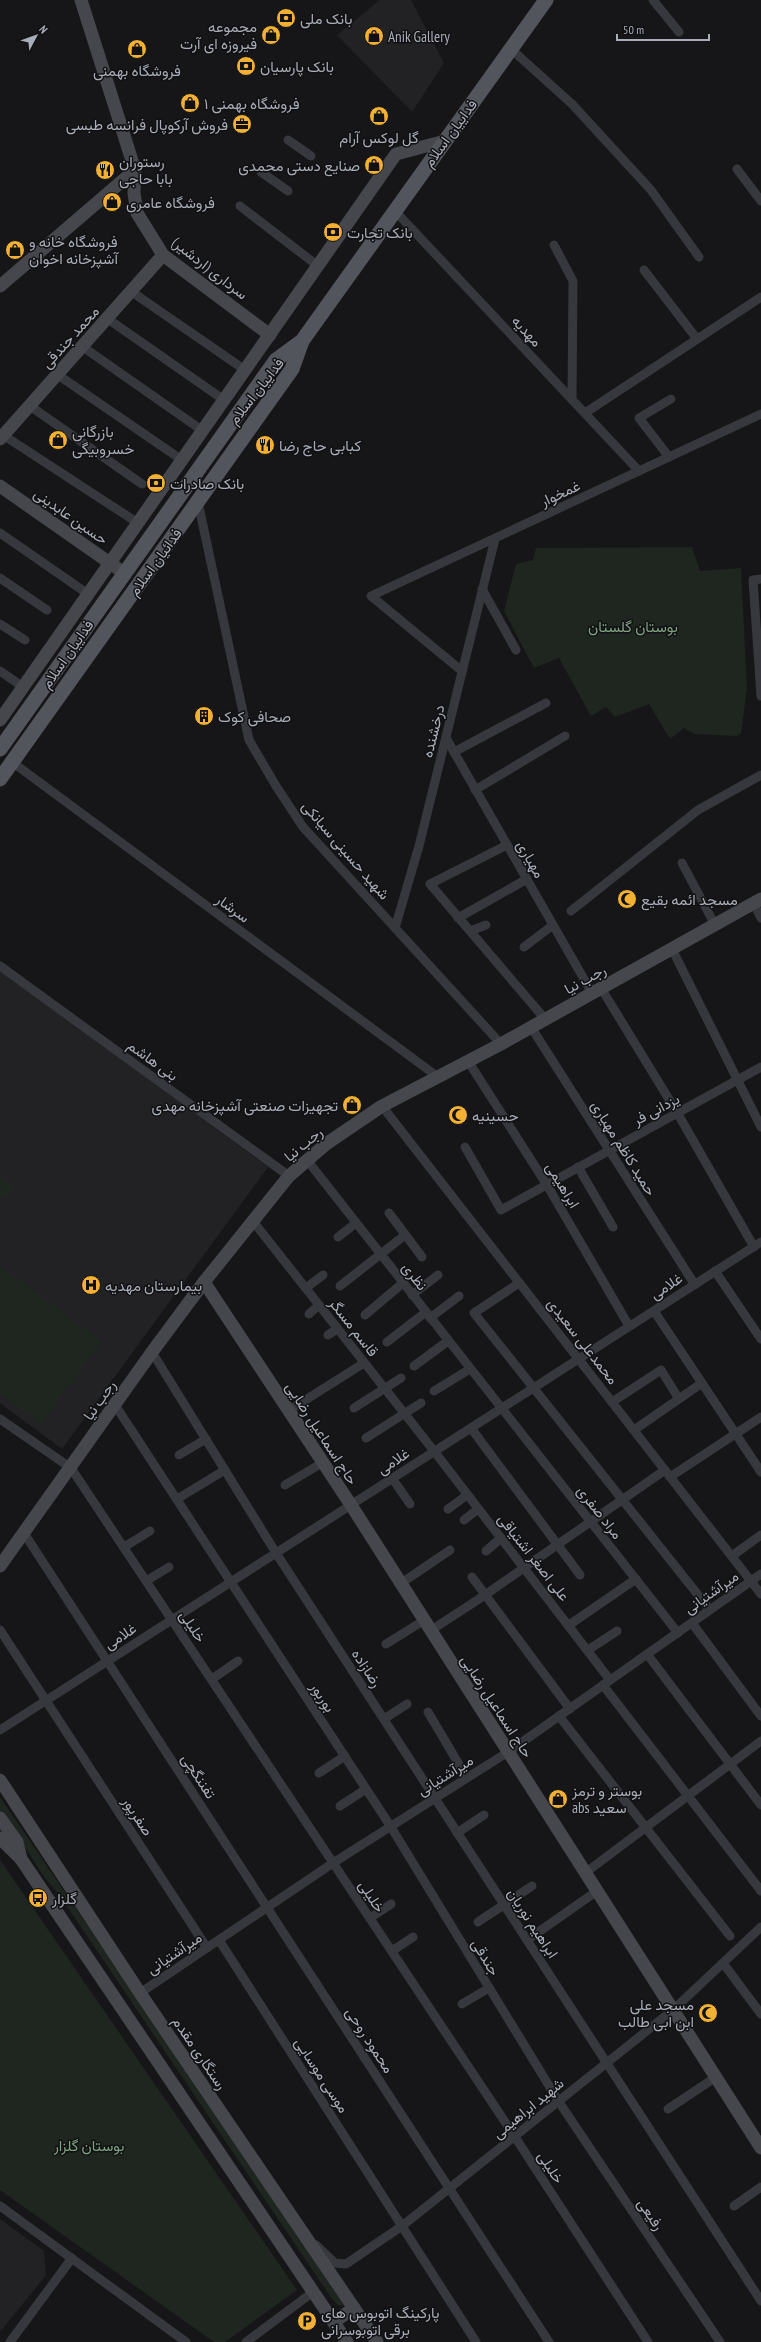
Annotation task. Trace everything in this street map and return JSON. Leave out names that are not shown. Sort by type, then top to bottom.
[{"type":"main road","points":[[0,286],[135,170],[81,0]]},
{"type":"main road","name":"فداییان اسلام","points":[[0,749],[276,360],[302,341],[546,0]]},
{"type":"main road","points":[[0,720],[396,154],[445,141]]},
{"type":"main road","name":"سرداری (اردشیر)","points":[[135,170],[134,193],[137,213],[163,255],[270,335]]},
{"type":"main road","name":"محمد جندقی","points":[[2,437],[132,292],[163,255]]},
{"type":"main road","name":"فدائیان اسلام","points":[[0,779],[292,369],[302,341]]},
{"type":"main road","name":"حسین عابدینی","points":[[0,486],[124,573]]},
{"type":"main road","name":"رجب نیا","points":[[0,1566],[152,1352],[204,1282],[252,1220],[289,1176],[307,1160],[326,1144],[382,1106],[501,1044],[757,902]]},
{"type":"main road","name":"حاج اسماعیل رضایی","points":[[204,1282],[351,1505],[761,2148]]},
{"type":"main road","name":"رستگاری مقدم","points":[[0,1780],[140,1993],[377,2342]]},
{"type":"main road","points":[[0,1792],[33,1830]]},
{"type":"main road","points":[[0,1818],[17,1842],[21,1859]]},
{"type":"main road","points":[[0,1838],[21,1859],[347,2342]]},
{"type":"main road","points":[[334,2322],[354,2308]]},
{"type":"street","points":[[652,0],[679,32]]},
{"type":"street","points":[[511,49],[572,104],[640,178],[699,257]]},
{"type":"street","points":[[288,140],[311,156]]},
{"type":"street","points":[[737,169],[761,201]]},
{"type":"street","points":[[261,172],[288,192]]},
{"type":"street","points":[[240,206],[318,266]]},
{"type":"street","name":"مهدیه","points":[[395,211],[639,471]]},
{"type":"street","points":[[554,245],[573,281],[572,399]]},
{"type":"street","points":[[644,270],[697,339]]},
{"type":"street","points":[[132,292],[245,370]]},
{"type":"street","points":[[585,413],[761,297]]},
{"type":"street","points":[[108,319],[224,400]]},
{"type":"street","points":[[83,346],[202,431]]},
{"type":"street","points":[[58,375],[182,460]]},
{"type":"street","points":[[669,457],[639,418],[671,399]]},
{"type":"street","points":[[30,406],[142,484]]},
{"type":"street","name":"غمخوار","points":[[462,671],[371,596],[495,540],[761,414]]},
{"type":"street","points":[[2,437],[138,523]]},
{"type":"street","name":"شهید حسینی سیانکی","points":[[198,502],[249,740],[303,827],[501,1044]]},
{"type":"street","points":[[0,533],[88,594]]},
{"type":"street","name":"درخشنده","points":[[395,928],[419,846],[495,540]]},
{"type":"street","points":[[0,578],[47,610]]},
{"type":"street","points":[[757,580],[761,696]]},
{"type":"street","points":[[482,589],[516,650]]},
{"type":"street","points":[[0,624],[25,640]]},
{"type":"street","points":[[0,671],[23,687]]},
{"type":"street","points":[[454,752],[546,703]]},
{"type":"street","points":[[475,790],[565,736]]},
{"type":"street","name":"مهیاری","points":[[446,738],[553,925],[678,1114]]},
{"type":"street","name":"سرشار","points":[[12,762],[438,1077]]},
{"type":"street","points":[[571,911],[698,810],[761,775]]},
{"type":"street","points":[[507,845],[430,884],[545,1019]]},
{"type":"street","points":[[682,863],[716,925]]},
{"type":"street","points":[[458,918],[527,879]]},
{"type":"street","points":[[757,902],[761,918]]},
{"type":"street","points":[[470,931],[486,925]]},
{"type":"street","points":[[524,947],[553,925]]},
{"type":"street","points":[[672,949],[761,1127]]},
{"type":"street","name":"بنی هاشم","points":[[0,966],[289,1176]]},
{"type":"street","name":"حمید کاظم مهیاری","points":[[531,1027],[695,1285]]},
{"type":"street","name":"ابراهیمی","points":[[468,1061],[547,1185],[629,1326]]},
{"type":"street","name":"یزدانی فر","points":[[465,1147],[501,1210],[608,1150],[678,1114],[761,1068]]},
{"type":"street","name":"محمدعلی سعیدی","points":[[382,1106],[761,1594]]},
{"type":"street","points":[[678,1114],[758,1244]]},
{"type":"street","name":"نظری","points":[[307,1160],[501,1408]]},
{"type":"street","points":[[578,1167],[613,1227]]},
{"type":"street","points":[[389,1213],[422,1257]]},
{"type":"street","name":"قاسم مسگر","points":[[252,1220],[434,1451]]},
{"type":"street","points":[[338,1236],[356,1223]]},
{"type":"street","points":[[340,1286],[380,1253],[405,1235]]},
{"type":"street","name":"غلامی","points":[[0,1730],[758,1244]]},
{"type":"street","points":[[715,1272],[761,1340]]},
{"type":"street","points":[[306,1288],[323,1275]]},
{"type":"street","points":[[412,1295],[438,1275]]},
{"type":"street","points":[[364,1315],[403,1283]]},
{"type":"street","points":[[519,1283],[474,1313],[710,1610]]},
{"type":"street","points":[[388,1342],[428,1315],[460,1296]]},
{"type":"street","points":[[309,1314],[319,1305]]},
{"type":"street","points":[[654,1311],[761,1472]]},
{"type":"street","points":[[328,1335],[337,1329]]},
{"type":"street","points":[[414,1366],[448,1341]]},
{"type":"street","name":"رضازاده","points":[[152,1352],[276,1553],[435,1798]]},
{"type":"street","points":[[288,1411],[364,1362]]},
{"type":"street","points":[[434,1391],[470,1369]]},
{"type":"street","points":[[612,1402],[661,1370],[680,1398]]},
{"type":"street","points":[[354,1408],[401,1378]]},
{"type":"street","points":[[634,1430],[702,1383]]},
{"type":"street","points":[[366,1438],[421,1403]]},
{"type":"street","name":"بوربور","points":[[115,1405],[391,1827]]},
{"type":"street","name":"مراد صفری","points":[[501,1408],[678,1632]]},
{"type":"street","points":[[386,1644],[427,1626],[485,1595],[622,1501],[761,1417]]},
{"type":"street","points":[[0,1419],[71,1468]]},
{"type":"street","points":[[471,1428],[580,1575]]},
{"type":"street","points":[[179,1455],[206,1439]]},
{"type":"street","name":"علی اصغر اشتیاقی","points":[[434,1451],[588,1650],[607,1683],[761,1891]]},
{"type":"street","points":[[285,1485],[322,1463]]},
{"type":"street","name":"خلیلی","points":[[71,1468],[515,2137],[648,2342]]},
{"type":"street","points":[[177,1499],[225,1470]]},
{"type":"street","points":[[392,1478],[410,1504]]},
{"type":"street","points":[[448,1509],[467,1495]]},
{"type":"street","points":[[464,1520],[478,1509]]},
{"type":"street","points":[[124,1547],[150,1531]]},
{"type":"street","name":"تفننگچی","points":[[24,1533],[106,1662],[268,1907]]},
{"type":"street","points":[[732,1556],[761,1535]]},
{"type":"street","points":[[486,1551],[501,1538]]},
{"type":"street","points":[[400,1584],[450,1550]]},
{"type":"street","points":[[146,1581],[169,1567]]},
{"type":"street","name":"میرآشتیانی","points":[[140,1993],[333,1863],[508,1752],[761,1574]]},
{"type":"street","points":[[472,1577],[570,1709]]},
{"type":"street","points":[[569,1625],[636,1579]]},
{"type":"street","points":[[692,1623],[761,1716]]},
{"type":"street","name":"صفرپور","points":[[0,1630],[207,1948]]},
{"type":"street","points":[[588,1650],[617,1631]]},
{"type":"street","points":[[648,1654],[761,1805]]},
{"type":"street","points":[[212,1679],[238,1662]]},
{"type":"street","points":[[384,1719],[407,1704]]},
{"type":"street","points":[[428,1712],[467,1778]]},
{"type":"street","points":[[559,1716],[730,1936]]},
{"type":"street","points":[[585,1873],[761,1741]]},
{"type":"street","points":[[319,1774],[345,1756]]},
{"type":"street","points":[[340,1806],[366,1789]]},
{"type":"street","name":"ابراهیم نوریان","points":[[435,1798],[761,2301]]},
{"type":"street","points":[[458,1833],[484,1815]]},
{"type":"street","name":"جندقی","points":[[391,1827],[558,2102]]},
{"type":"street","points":[[478,1922],[532,1886]]},
{"type":"street","points":[[527,1940],[597,1891]]},
{"type":"street","points":[[370,1918],[391,1904]]},
{"type":"street","name":"محمود روحی","points":[[268,1907],[549,2342]]},
{"type":"street","name":"شهید ابراهیمی","points":[[303,2233],[335,2263],[341,2265],[346,2264],[402,2226],[673,2010],[761,1927]]},
{"type":"street","points":[[392,1951],[413,1937]]},
{"type":"street","name":"موسی موسایی","points":[[219,1940],[476,2342]]},
{"type":"street","points":[[722,1963],[761,2014]]},
{"type":"street","points":[[462,2004],[489,1988]]},
{"type":"street","points":[[668,2109],[716,2077]]},
{"type":"street","name":"رفیعی","points":[[558,2102],[720,2342]]},
{"type":"street","points":[[734,2206],[761,2187]]},
{"type":"street","points":[[0,2206],[186,2342]]},
{"type":"street","points":[[10,2342],[72,2258]]},
{"type":"street","points":[[246,2342],[313,2292]]},
{"type":"shaded area","points":[[380,0],[411,0],[444,63],[412,112],[337,35]]},
{"type":"shaded area","name":"بیمارستان مهدیه","points":[[0,970],[268,1167],[62,1449],[0,1403]]},
{"type":"shaded area","points":[[0,2219],[44,2251],[46,2275],[0,2332]]},
{"type":"green space","name":"بوستان گلستان","points":[[692,547],[700,571],[741,568],[747,688],[741,734],[736,736],[694,734],[684,728],[670,739],[649,704],[615,717],[606,707],[591,716],[559,658],[534,668],[504,611],[516,564],[533,560],[536,548]]},
{"type":"green space","points":[[0,1175],[16,1187],[4,1199],[0,1196]]},
{"type":"green space","points":[[0,1265],[102,1341],[41,1424],[0,1394]]},
{"type":"green space","points":[[0,1797],[345,2305],[339,2306],[332,2299],[60,1896],[42,1874],[20,1839],[0,1812]]},
{"type":"green space","name":"بوستان گلزار","points":[[0,1860],[297,2290],[225,2342],[214,2342],[0,2190]]},
{"type":"place","name":"بانک ملی","points":[[286,18]]},
{"type":"place","name":"مجموعه فیروزه ای آرت","points":[[271,35]]},
{"type":"place","name":"Anik Gallery","points":[[374,36]]},
{"type":"place","name":"فروشگاه بهمنی","points":[[137,49]]},
{"type":"place","name":"بانک پارسیان","points":[[246,66]]},
{"type":"place","name":"فروشگاه بهمنی ۱","points":[[190,103]]},
{"type":"place","name":"گل لوکس آرام","points":[[379,116]]},
{"type":"place","name":"فروش آرکوپال فرانسه طبسی","points":[[242,124]]},
{"type":"place","name":"صنایع دستی محمدی","points":[[374,165]]},
{"type":"place","name":"رستوران بابا حاجی","points":[[105,170]]},
{"type":"place","name":"فروشگاه عامری","points":[[112,202]]},
{"type":"place","name":"بانک تجارت","points":[[333,232]]},
{"type":"place","name":"فروشگاه خانه و آشپزخانه اخوان","points":[[15,250]]},
{"type":"place","name":"بازرگانی خسروبیگی","points":[[58,440]]},
{"type":"place","name":"کبابی حاج رضا","points":[[265,445]]},
{"type":"place","name":"بانک صادرات","points":[[156,483]]},
{"type":"place","name":"صحافی کوک","points":[[204,716]]},
{"type":"place","name":"مسجد ائمه بقیع","points":[[627,899]]},
{"type":"place","name":"تجهیزات صنعتی آشپزخانه مهدی","points":[[352,1105]]},
{"type":"place","name":"حسینیه","points":[[458,1115]]},
{"type":"place","name":"بیمارستان مهدیه","points":[[91,1285]]},
{"type":"place","name":"بوستر و ترمز abs سعید","points":[[558,1799]]},
{"type":"place","name":"گلزار","points":[[38,1898]]},
{"type":"place","name":"مسجد علی ابن ابی طالب","points":[[708,2013]]},
{"type":"place","name":"پارکینگ اتوبوس های برقی اتوبوسرانی","points":[[307,2321]]}]
